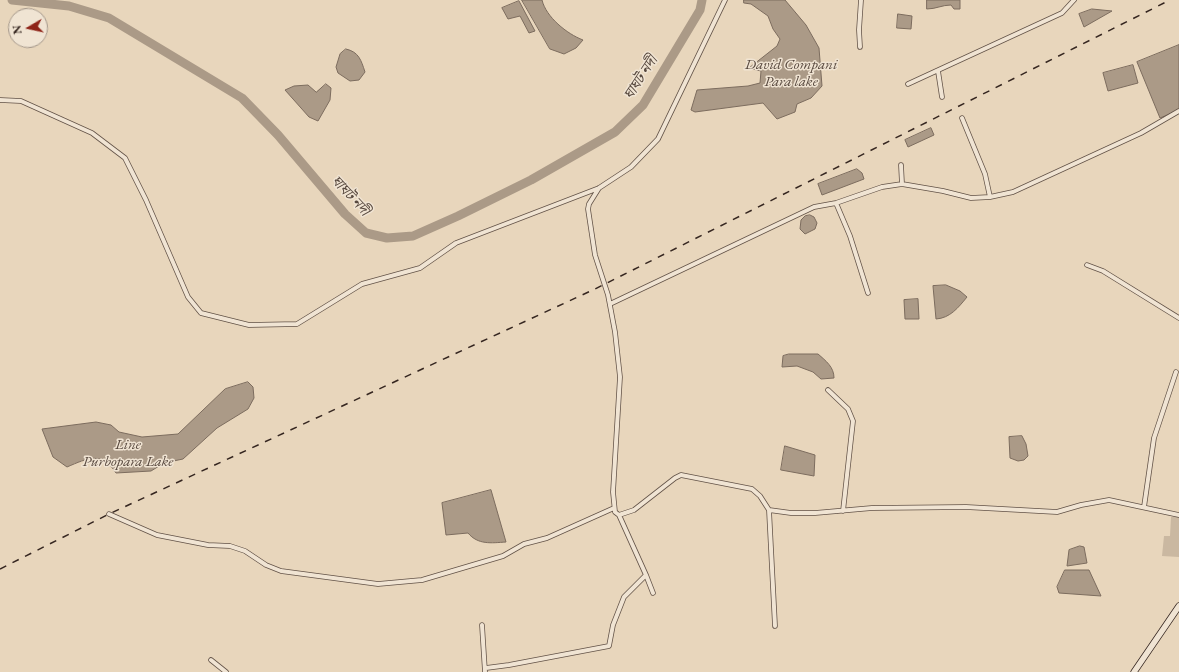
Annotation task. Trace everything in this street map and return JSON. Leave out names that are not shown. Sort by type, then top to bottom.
[{"type":"main road","points":[[1134,672],[1176,615],[1179,606]]},
{"type":"street","points":[[0,100],[21,101],[92,132],[125,158],[146,200],[188,297],[202,313],[249,325],[297,324],[362,284],[420,268],[456,244],[599,188],[631,167],[658,139],[725,0]]},
{"type":"street","points":[[860,47],[859,30],[861,0]]},
{"type":"street","points":[[908,84],[1062,13],[1074,0]]},
{"type":"street","points":[[938,71],[942,97]]},
{"type":"street","points":[[610,304],[814,207],[836,203],[882,187],[902,184],[943,190],[971,198],[990,197],[1013,192],[1141,133],[1179,111]]},
{"type":"street","points":[[962,118],[984,174],[990,197]]},
{"type":"street","points":[[901,165],[902,184]]},
{"type":"street","points":[[599,188],[589,204],[588,209],[597,264],[610,304],[616,332],[621,389],[614,508],[619,515],[653,593]]},
{"type":"street","points":[[836,203],[850,236],[868,293]]},
{"type":"street","points":[[1087,265],[1103,271],[1179,318]]},
{"type":"street","points":[[1144,507],[1154,438],[1176,372]]},
{"type":"street","points":[[828,390],[848,409],[853,421],[842,511]]},
{"type":"street","points":[[619,515],[634,510],[650,500],[675,478],[681,475],[752,490],[760,496],[769,510],[775,626]]},
{"type":"street","points":[[769,510],[791,513],[872,508],[966,507],[1057,512],[1081,505],[1109,500],[1179,515]]},
{"type":"street","points":[[109,514],[157,536],[208,545],[230,546],[244,551],[266,565],[281,571],[378,584],[422,580],[458,571],[486,560],[502,556],[524,544],[547,538],[614,508]]},
{"type":"street","points":[[482,625],[486,670],[609,646],[613,625],[624,597],[646,575]]},
{"type":"street","points":[[211,660],[226,672]]},
{"type":"shaded area","points":[[1171,517],[1179,517],[1179,557],[1162,556],[1164,536],[1170,536]]},
{"type":"water","points":[[522,0],[542,0],[548,13],[558,24],[570,34],[583,40],[576,48],[564,54],[550,49]]},
{"type":"water","name":"David Compani Para lake","points":[[744,0],[785,0],[806,25],[819,48],[822,86],[811,98],[797,104],[795,112],[777,119],[763,103],[695,112],[691,110],[697,90],[748,86],[760,83],[761,71],[749,68],[777,46],[780,39],[773,29],[768,16],[751,4],[744,3]]},
{"type":"water","points":[[927,0],[960,0],[960,9],[954,9],[951,5],[927,9]]},
{"type":"water","points":[[519,1],[535,31],[529,33],[520,16],[508,19],[502,8]]},
{"type":"water","points":[[1092,9],[1112,11],[1084,27],[1079,14]]},
{"type":"water","points":[[898,14],[912,16],[911,29],[897,28]]},
{"type":"water","points":[[1179,45],[1179,110],[1160,118],[1137,62]]},
{"type":"water","points":[[346,49],[357,54],[362,64],[365,72],[359,80],[350,81],[338,73],[336,67],[340,54]]},
{"type":"water","points":[[1133,65],[1138,83],[1108,91],[1103,73]]},
{"type":"water","points":[[326,84],[331,88],[330,100],[318,121],[309,117],[285,90],[294,86],[308,85],[316,92]]},
{"type":"water","points":[[931,128],[934,135],[908,147],[905,140]]},
{"type":"water","points":[[857,169],[862,173],[864,179],[822,195],[818,184]]},
{"type":"water","points":[[810,215],[814,217],[817,223],[815,229],[805,234],[800,229],[801,220],[805,216]]},
{"type":"water","points":[[946,285],[960,291],[967,297],[957,309],[950,314],[936,319],[933,286]]},
{"type":"water","points":[[918,299],[919,319],[905,319],[904,300]]},
{"type":"water","points":[[789,354],[818,354],[831,367],[834,378],[821,379],[813,372],[797,366],[782,367],[783,356]]},
{"type":"water","name":"Line Purbopara Lake","points":[[248,382],[253,387],[254,398],[248,409],[217,428],[183,459],[164,463],[151,471],[116,473],[111,466],[100,459],[94,458],[67,467],[53,457],[42,429],[96,422],[111,425],[119,432],[142,437],[178,434],[225,389]]},
{"type":"water","points":[[1022,436],[1026,444],[1028,456],[1024,460],[1018,461],[1010,458],[1009,437]]},
{"type":"water","points":[[785,446],[815,455],[814,476],[781,470]]},
{"type":"water","points":[[491,490],[506,542],[490,543],[480,541],[476,540],[468,533],[446,535],[442,503]]},
{"type":"water","points":[[1080,546],[1084,547],[1087,563],[1067,566],[1069,550]]},
{"type":"water","points":[[1065,570],[1089,570],[1101,596],[1059,593],[1057,587]]},
{"type":"waterway","name":"ঘাঘট নদী","points":[[12,0],[69,6],[109,18],[242,98],[278,135],[345,214],[366,233],[387,238],[413,236],[458,216],[531,180],[615,132],[643,105],[700,10],[702,0]]},
{"type":"railway","points":[[0,569],[109,514],[595,289],[1170,0]]}]
